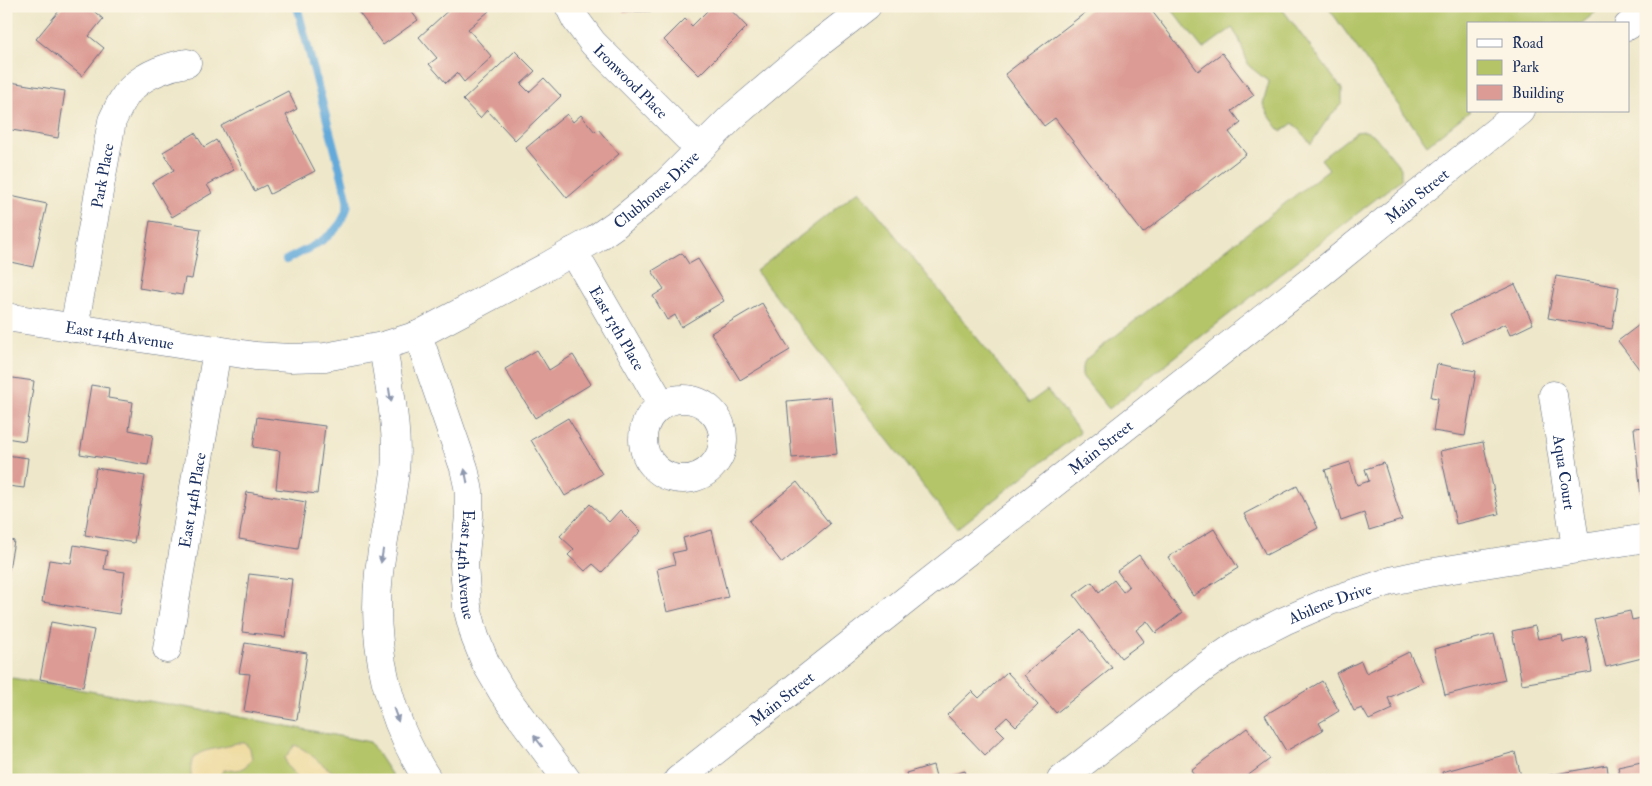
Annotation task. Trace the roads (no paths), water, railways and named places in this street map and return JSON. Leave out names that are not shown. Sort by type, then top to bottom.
[{"type":"street","name":"Ironwood Place","points":[[569,6],[576,20],[593,43],[699,149]]},
{"type":"street","name":"Clubhouse Drive","points":[[418,335],[574,252],[615,225],[663,186],[731,118],[814,47],[867,6]]},
{"type":"street","points":[[1630,24],[1646,12]]},
{"type":"street","name":"Park Place","points":[[74,328],[112,121],[121,102],[133,87],[149,76],[175,65],[187,63]]},
{"type":"street","name":"Main Street","points":[[678,780],[1319,274],[1520,112]]},
{"type":"street","name":"East 13th Place","points":[[574,252],[662,404]]},
{"type":"street","name":"East 14th Avenue","points":[[6,317],[255,356],[290,358],[325,357],[383,346],[418,335],[464,468],[469,491],[469,516],[464,564],[467,607],[474,637],[486,664],[503,693],[567,780]]},
{"type":"street","points":[[383,346],[396,433],[395,471],[379,572],[376,611],[380,657],[392,704],[405,738],[428,780]]},
{"type":"street","name":"East 14th Place","points":[[167,649],[217,350]]},
{"type":"street","name":"Aqua Court","points":[[1553,395],[1576,548]]},
{"type":"street","name":"Abilene Drive","points":[[1061,780],[1205,667],[1237,645],[1284,621],[1330,601],[1391,581],[1428,573],[1646,538]]},
{"type":"waterway","points":[[286,260],[314,246],[331,234],[344,218],[347,205],[344,185],[297,6]]}]
